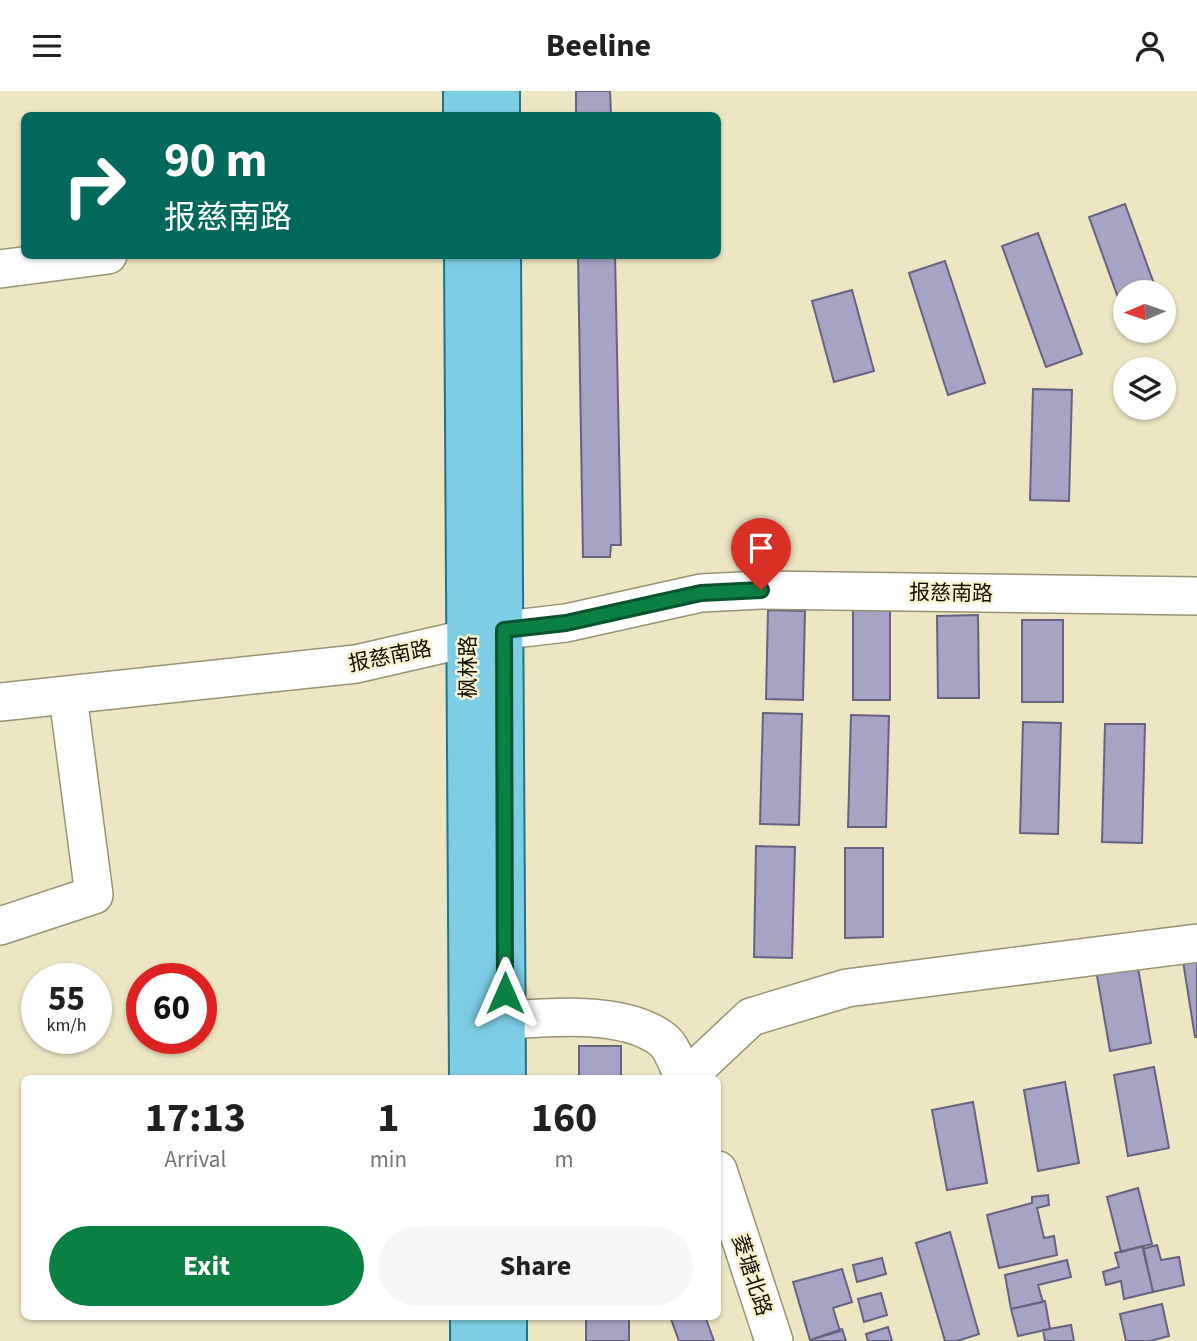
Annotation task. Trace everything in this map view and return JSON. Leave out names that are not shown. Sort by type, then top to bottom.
[{"type":"main road","points":[[463,91],[463,112]]},
{"type":"main road","points":[[500,91],[500,112]]},
{"type":"main road","name":"枫林路","points":[[464,259],[468,640],[487,1022],[505,1075]]},
{"type":"main road","name":"枫林路","points":[[470,1075],[487,1022],[504,630],[501,259]]},
{"type":"main road","points":[[470,1320],[470,1341]]},
{"type":"main road","points":[[507,1320],[507,1341]]},
{"type":"street","points":[[0,269],[77,259]]},
{"type":"street","name":"报慈南路","points":[[0,702],[356,664],[504,630],[566,623],[701,593],[761,590],[1197,596]]},
{"type":"street","points":[[0,926],[94,895],[68,696]]},
{"type":"street","points":[[688,1075],[751,1017],[847,988],[1197,943]]},
{"type":"street","points":[[487,1022],[596,1019],[640,1025],[666,1042],[683,1075]]},
{"type":"street","name":"菱塘北路","points":[[721,1179],[774,1341]]},
{"type":"building","points":[[576,91],[610,91],[611,112],[576,112]]},
{"type":"building","points":[[1125,204],[1153,280],[1113,280],[1113,284],[1089,217]]},
{"type":"building","points":[[1038,233],[1082,354],[1046,367],[1002,246]]},
{"type":"building","points":[[578,259],[615,259],[621,545],[611,545],[610,557],[583,557]]},
{"type":"building","points":[[945,261],[985,383],[948,395],[909,273]]},
{"type":"building","points":[[852,290],[874,371],[834,382],[812,301]]},
{"type":"building","points":[[1033,389],[1072,390],[1069,501],[1030,500]]},
{"type":"building","points":[[768,610],[805,611],[803,700],[766,699]]},
{"type":"building","points":[[853,610],[890,610],[890,700],[853,700]]},
{"type":"building","points":[[978,615],[979,698],[938,698],[937,616]]},
{"type":"building","points":[[1022,620],[1063,620],[1063,702],[1022,702]]},
{"type":"building","points":[[763,713],[802,714],[799,825],[760,824]]},
{"type":"building","points":[[851,715],[889,716],[886,827],[848,827]]},
{"type":"building","points":[[1023,722],[1061,723],[1058,834],[1020,833]]},
{"type":"building","points":[[1105,724],[1145,724],[1142,843],[1102,842]]},
{"type":"building","points":[[756,846],[795,847],[792,958],[754,957]]},
{"type":"building","points":[[845,848],[883,848],[883,937],[845,938]]},
{"type":"building","points":[[1197,952],[1197,1037],[1195,1037],[1182,955]]},
{"type":"building","points":[[1137,962],[1151,1043],[1110,1051],[1096,970]]},
{"type":"building","points":[[579,1046],[621,1046],[621,1075],[579,1075]]},
{"type":"building","points":[[1154,1067],[1169,1148],[1128,1156],[1114,1075]]},
{"type":"building","points":[[1065,1082],[1079,1163],[1038,1171],[1024,1090]]},
{"type":"building","points":[[973,1102],[987,1183],[947,1190],[932,1110]]},
{"type":"building","points":[[1138,1188],[1152,1244],[1121,1252],[1107,1197]]},
{"type":"building","points":[[1048,1195],[1049,1205],[1037,1208],[1044,1238],[1054,1236],[1057,1255],[999,1268],[987,1215],[1032,1203],[1032,1197]]},
{"type":"building","points":[[950,1232],[979,1334],[957,1341],[945,1341],[916,1243]]},
{"type":"building","points":[[1157,1245],[1161,1260],[1179,1257],[1184,1285],[1153,1292],[1143,1249]]},
{"type":"building","points":[[1143,1246],[1153,1292],[1124,1299],[1121,1281],[1106,1285],[1103,1272],[1119,1267],[1115,1253]]},
{"type":"building","points":[[882,1258],[886,1274],[857,1282],[853,1265]]},
{"type":"building","points":[[1067,1260],[1071,1277],[1038,1285],[1043,1302],[1011,1309],[1005,1275]]},
{"type":"building","points":[[842,1269],[852,1302],[833,1308],[840,1331],[810,1340],[793,1282]]},
{"type":"building","points":[[881,1293],[887,1315],[864,1322],[858,1299]]},
{"type":"building","points":[[1045,1301],[1050,1329],[1018,1336],[1011,1309]]},
{"type":"building","points":[[1162,1304],[1169,1336],[1150,1341],[1126,1341],[1120,1314]]},
{"type":"building","points":[[586,1320],[629,1320],[629,1341],[586,1341]]},
{"type":"building","points":[[671,1320],[706,1320],[714,1341],[679,1341]]},
{"type":"building","points":[[1071,1325],[1074,1341],[1045,1341],[1043,1330]]},
{"type":"building","points":[[888,1327],[892,1341],[868,1341],[866,1334]]},
{"type":"building","points":[[842,1329],[846,1341],[810,1341],[810,1340]]},
{"type":"route","points":[[505,993],[504,630],[566,623],[701,593],[761,590]]}]
